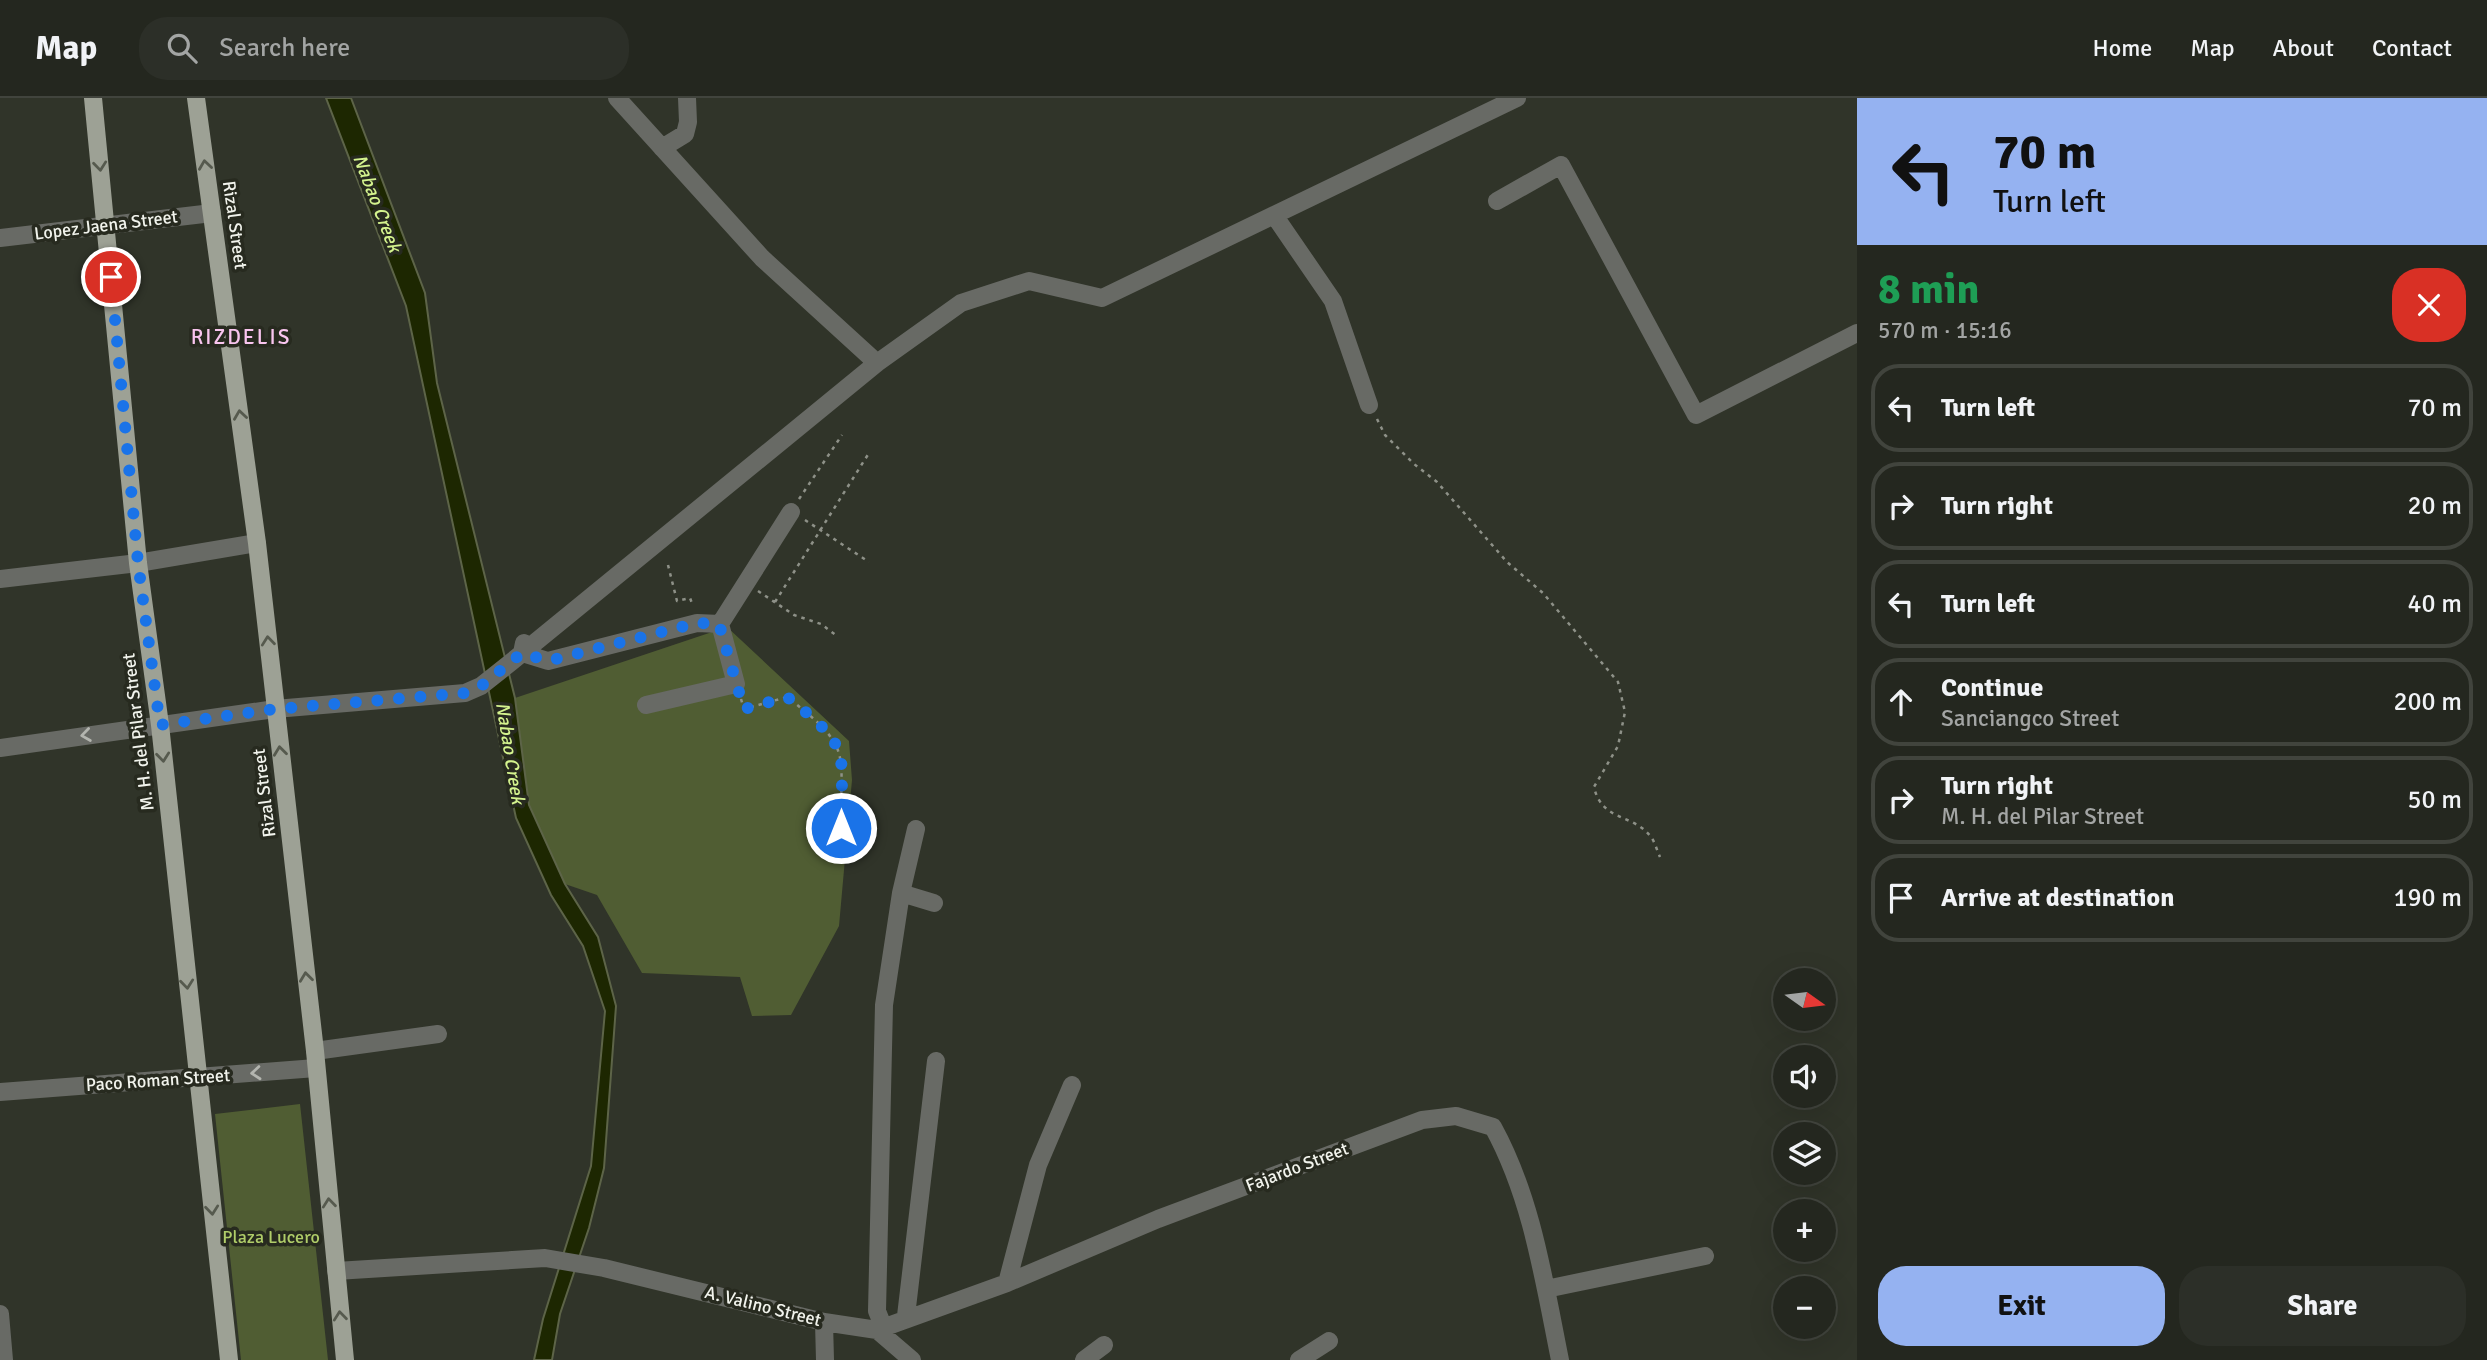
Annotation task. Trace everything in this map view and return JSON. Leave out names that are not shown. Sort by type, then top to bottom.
[{"type":"main road","name":"M. H. del Pilar Street","points":[[93,98],[138,563],[160,725],[229,1360]]},
{"type":"main road","name":"Rizal Street","points":[[196,98],[257,543],[316,1060],[345,1360]]},
{"type":"street","points":[[617,98],[762,258],[877,363]]},
{"type":"street","points":[[662,148],[685,134],[688,122],[687,98]]},
{"type":"street","points":[[0,748],[275,709],[466,693],[481,686],[516,658],[877,363],[961,303],[1029,281],[1102,298],[1274,215],[1481,106],[1517,98]]},
{"type":"street","points":[[1497,201],[1561,165],[1696,415],[1857,333]]},
{"type":"street","name":"Lopez Jaena Street","points":[[0,238],[212,213]]},
{"type":"street","points":[[1274,215],[1333,301],[1369,405]]},
{"type":"street","points":[[719,624],[791,512]]},
{"type":"street","points":[[0,579],[138,563],[257,543]]},
{"type":"street","points":[[516,658],[526,635],[639,545]]},
{"type":"street","points":[[516,658],[548,661],[697,623],[719,624]]},
{"type":"street","points":[[646,705],[736,684],[719,624]]},
{"type":"street","points":[[912,1360],[880,1328],[877,1311],[884,1005],[901,893],[916,829]]},
{"type":"street","points":[[901,893],[934,903]]},
{"type":"street","name":"Paco Roman Street","points":[[0,1092],[197,1078],[316,1060],[438,1034]]},
{"type":"street","points":[[906,1316],[936,1061]]},
{"type":"street","points":[[1007,1283],[1038,1165],[1072,1085]]},
{"type":"street","name":"Fajardo Street","points":[[880,1328],[906,1316],[1007,1283],[1158,1219],[1422,1119],[1456,1116],[1493,1127],[1510,1157],[1537,1246],[1560,1360]]},
{"type":"street","points":[[1546,1289],[1705,1256]]},
{"type":"street","name":"A. Valino Street","points":[[336,1271],[545,1258],[604,1268],[824,1322],[880,1328]]},
{"type":"street","points":[[0,1314],[4,1360]]},
{"type":"street","points":[[824,1322],[825,1360]]},
{"type":"street","points":[[1299,1360],[1329,1341]]},
{"type":"street","points":[[1084,1360],[1104,1345]]},
{"type":"path","points":[[1369,405],[1385,435],[1437,482],[1507,562],[1544,593],[1618,682],[1625,712],[1619,746],[1594,787],[1597,802],[1611,813],[1641,827],[1653,838],[1660,857]]},
{"type":"path","points":[[842,435],[791,512],[869,562]]},
{"type":"path","points":[[775,603],[869,453]]},
{"type":"path","points":[[668,565],[677,601],[690,598],[697,623]]},
{"type":"path","points":[[747,583],[794,615],[821,624],[837,636]]},
{"type":"path","points":[[736,684],[744,709],[787,697],[818,721],[837,743],[844,766],[841,828]]},
{"type":"green space","points":[[727,627],[849,741],[852,780],[839,926],[791,1015],[752,1016],[740,977],[642,973],[597,895],[565,884],[529,805],[515,698]]},
{"type":"green space","name":"Plaza Lucero","points":[[300,1104],[328,1360],[241,1360],[215,1114]]},
{"type":"water","name":"Nabao Creek","points":[[326,98],[351,98],[425,293],[437,383],[515,698],[529,805],[565,884],[598,937],[616,1006],[604,1168],[589,1228],[560,1314],[552,1360],[534,1360],[543,1319],[591,1166],[605,1011],[583,946],[551,895],[516,818],[406,306]]},
{"type":"district","name":"RIZDELIS","points":[[241,337]]},
{"type":"route","points":[[111,277],[138,563],[160,725],[275,709],[466,693],[481,686],[522,653],[548,661],[697,623],[719,624],[744,709],[787,697],[818,721],[837,743],[844,766],[841,828]]}]
